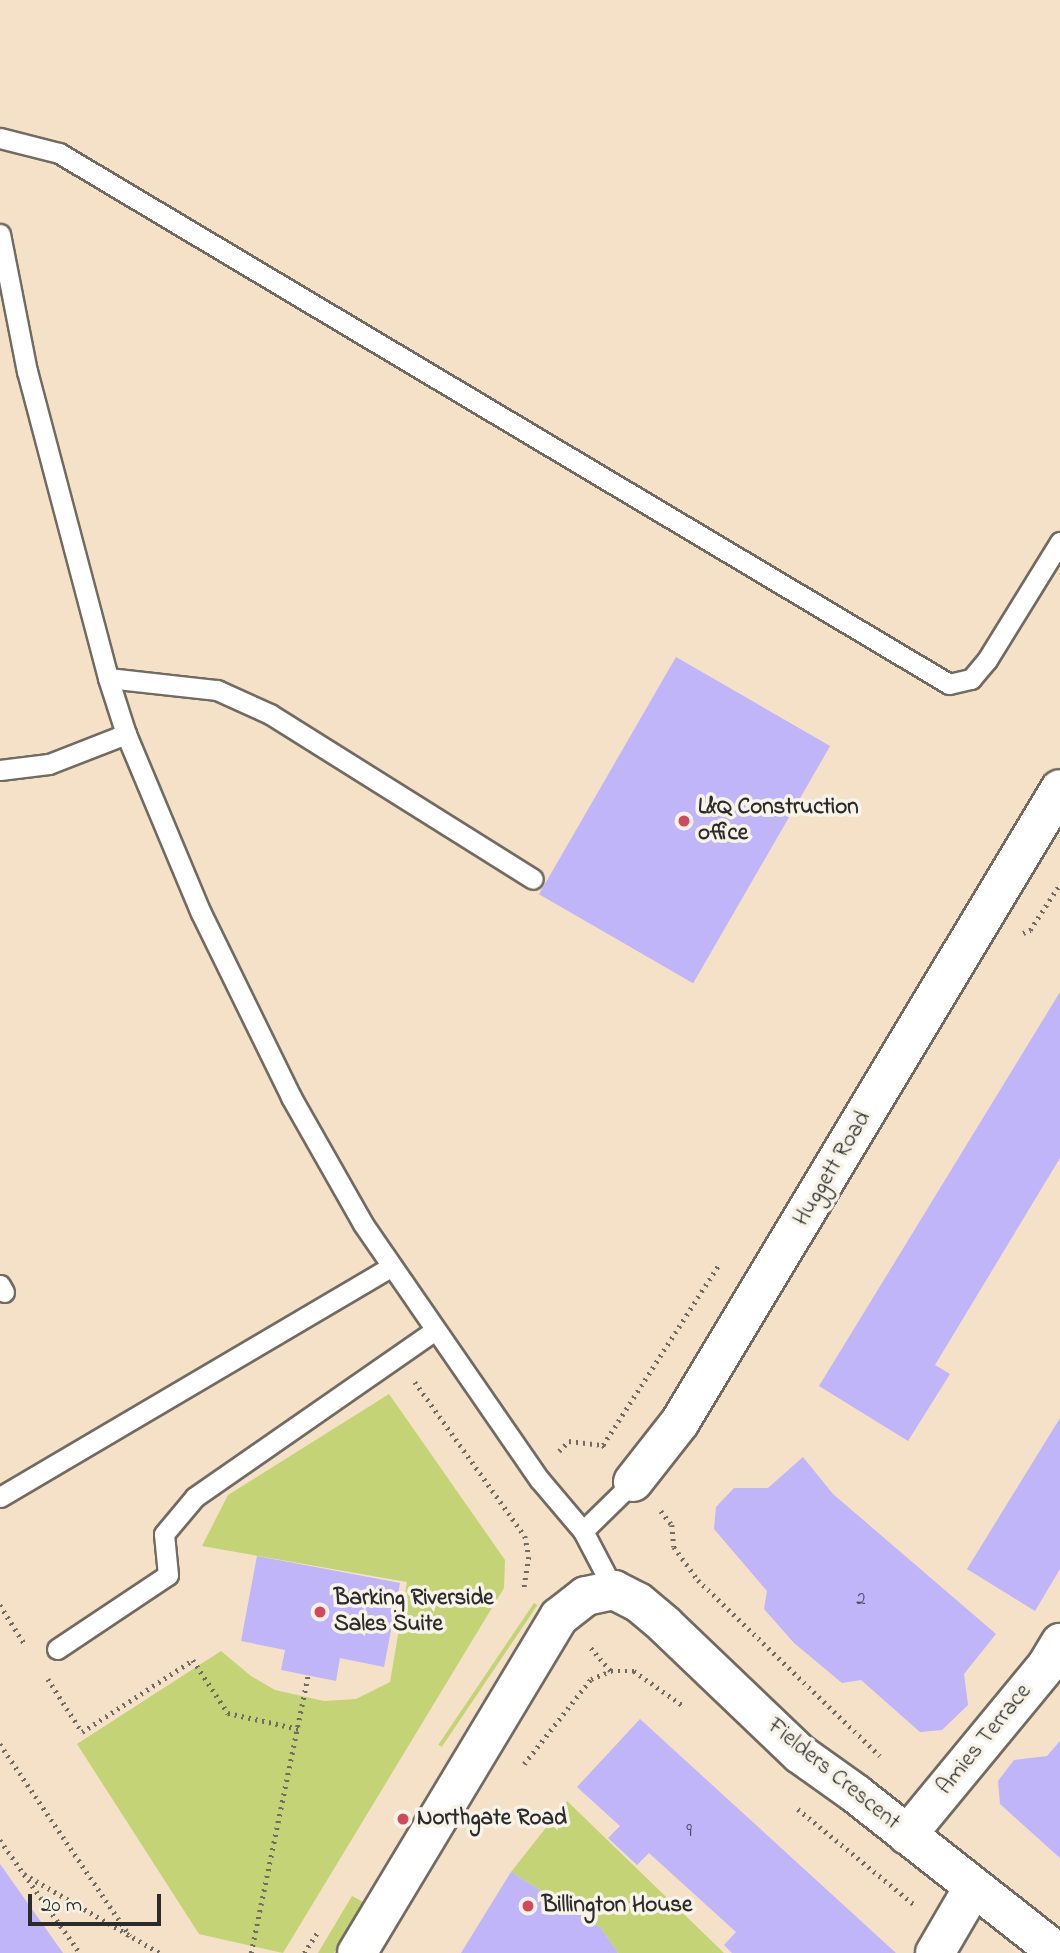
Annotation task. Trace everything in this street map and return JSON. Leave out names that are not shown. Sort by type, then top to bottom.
[{"type":"street","name":"Huggett Road","points":[[635,1483],[680,1422],[1060,789]]},
{"type":"street","name":"Fielders Crescent","points":[[614,1590],[638,1602],[665,1625],[800,1754],[1058,1953]]},
{"type":"street","points":[[356,1953],[559,1617],[586,1596],[614,1590]]},
{"type":"street","name":"Amies Terrace","points":[[907,1835],[1046,1665],[1060,1643]]},
{"type":"street","points":[[942,1943],[973,1888]]},
{"type":"lane","points":[[0,138],[59,153],[949,684],[971,679],[987,660],[1060,542]]},
{"type":"lane","points":[[0,234],[27,371],[108,678],[126,734],[201,913],[291,1097],[363,1224],[538,1479],[583,1531],[614,1590]]},
{"type":"lane","points":[[108,678],[218,690],[270,714],[533,879]]},
{"type":"lane","points":[[0,770],[49,764],[126,734]]},
{"type":"lane","points":[[0,1497],[391,1267]]},
{"type":"lane","points":[[57,1649],[167,1576],[164,1534],[195,1497],[434,1331]]},
{"type":"lane","name":"Huggett Road","points":[[583,1531],[635,1483]]},
{"type":"path","points":[[558,1452],[569,1441],[603,1445],[720,1263]]},
{"type":"path","points":[[396,1356],[525,1536],[528,1558],[526,1586],[519,1597]]},
{"type":"path","name":"Fielders Crescent","points":[[603,1445],[672,1525],[674,1547],[690,1569],[890,1765],[935,1800]]},
{"type":"path","points":[[0,1605],[29,1650]]},
{"type":"path","points":[[588,1646],[611,1671]]},
{"type":"path","points":[[44,1673],[82,1732],[193,1660],[228,1713],[299,1730]]},
{"type":"path","points":[[570,1702],[591,1679],[611,1671],[634,1671],[670,1694],[689,1711]]},
{"type":"path","points":[[251,1953],[308,1676]]},
{"type":"path","points":[[0,1744],[130,1936]]},
{"type":"path","points":[[797,1808],[942,1943]]},
{"type":"path","points":[[0,1840],[80,1953]]},
{"type":"path","points":[[24,1874],[160,1953]]},
{"type":"green space","points":[[389,1394],[505,1560],[504,1588],[283,1953],[199,1934],[77,1744],[221,1651],[251,1676],[275,1690],[324,1701],[356,1699],[390,1682],[407,1582],[202,1546],[228,1495]]},
{"type":"green space","points":[[534,1603],[537,1605],[442,1747],[438,1745]]},
{"type":"green space","points":[[567,1801],[724,1953],[618,1953],[600,1927],[511,1872]]},
{"type":"green space","points":[[352,1896],[365,1903],[334,1953],[318,1953]]},
{"type":"building","name":"L&Q Construction office","points":[[676,657],[830,746],[693,983],[539,894]]},
{"type":"building","points":[[1060,992],[1060,1158],[935,1365],[950,1374],[908,1441],[819,1386]]},
{"type":"building","points":[[1060,1418],[1060,1569],[1035,1611],[967,1569]]},
{"type":"building","points":[[803,1457],[833,1494],[996,1634],[964,1674],[968,1705],[942,1730],[920,1732],[861,1680],[842,1683],[794,1643],[764,1609],[767,1591],[714,1529],[716,1507],[734,1488],[768,1488]]},
{"type":"building","name":"Barking Riverside Sales Suite","points":[[257,1556],[400,1583],[384,1667],[340,1658],[336,1681],[281,1670],[285,1650],[241,1641]]},
{"type":"building","points":[[640,1719],[896,1953],[732,1953],[724,1945],[736,1932],[649,1853],[637,1865],[608,1838],[620,1826],[577,1787]]},
{"type":"building","points":[[1060,1741],[1060,1858],[1000,1804],[998,1781],[1014,1760],[1047,1756]]},
{"type":"building","points":[[0,1864],[63,1953],[0,1953]]},
{"type":"building","name":"Billington House","points":[[511,1872],[600,1927],[618,1953],[461,1953]]},
{"type":"place","name":"L&Q Construction office","points":[[684,821]]},
{"type":"place","name":"Barking Riverside Sales Suite","points":[[320,1612]]},
{"type":"place","name":"Northgate Road","points":[[403,1819]]},
{"type":"place","name":"Billington House","points":[[528,1906]]}]
